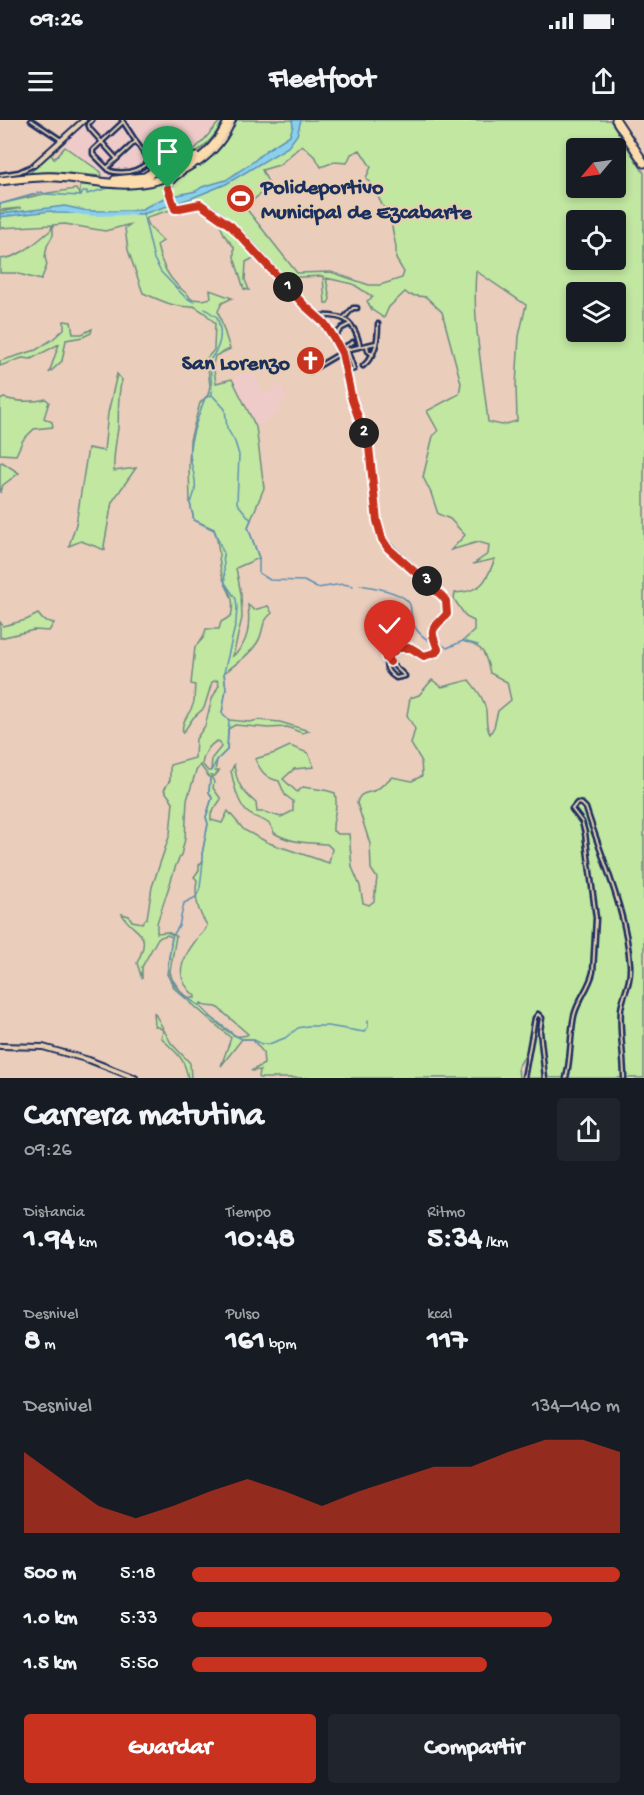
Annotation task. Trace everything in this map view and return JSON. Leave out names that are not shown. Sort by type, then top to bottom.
[{"type":"highway","points":[[0,178],[42,174],[142,180],[164,175],[201,154],[229,120]]},
{"type":"highway","points":[[0,178],[50,177],[119,184],[153,182],[177,173],[203,157],[217,142],[229,120]]},
{"type":"highway","points":[[618,120],[644,157]]},
{"type":"highway","points":[[618,120],[644,163]]},
{"type":"highway","points":[[150,163],[156,169],[164,171],[201,154]]},
{"type":"highway","points":[[115,180],[148,176],[153,172],[150,163]]},
{"type":"street","points":[[31,120],[61,141]]},
{"type":"street","points":[[0,178],[34,165],[84,120]]},
{"type":"street","points":[[92,120],[88,124],[116,158]]},
{"type":"street","points":[[229,120],[225,137],[213,152],[171,180],[169,187],[174,208],[200,204],[224,220],[331,333],[342,353],[352,400],[369,447],[377,521],[382,539],[446,601],[447,614],[437,622],[432,631],[437,652],[424,656],[411,648],[398,648],[386,658],[385,662],[391,675],[396,678],[405,676],[386,658]]},
{"type":"street","points":[[123,121],[150,163],[139,170],[127,173],[114,172],[93,154],[93,150],[123,121]]},
{"type":"street","points":[[107,168],[136,141]]},
{"type":"street","points":[[344,318],[352,308],[357,308]]},
{"type":"street","points":[[315,315],[335,315],[344,318],[354,328],[360,346]]},
{"type":"street","points":[[334,338],[339,330],[350,324]]},
{"type":"street","points":[[363,366],[373,355],[378,324]]},
{"type":"street","points":[[345,372],[354,369],[346,351],[346,346],[353,342]]},
{"type":"street","points":[[310,371],[346,351],[376,343]]},
{"type":"street","points":[[367,345],[368,351],[373,355]]},
{"type":"street","points":[[567,1078],[574,1016],[580,997],[591,981],[593,972],[596,918],[585,833],[582,822],[573,809],[573,805],[577,803],[586,808],[619,910],[630,960],[629,986],[621,1017],[624,1078]]},
{"type":"street","points":[[524,1078],[535,1018],[539,1014],[542,1018],[540,1030],[545,1078]]},
{"type":"street","points":[[0,1046],[43,1047],[89,1060],[135,1078]]},
{"type":"shaded area","points":[[88,120],[221,120],[181,162],[157,173],[119,178],[102,176],[101,172],[62,143]]},
{"type":"shaded area","points":[[251,370],[264,395],[281,385],[287,400],[278,404],[281,411],[256,427],[232,379]]},
{"type":"green space","points":[[223,120],[211,139],[181,162],[203,141]]},
{"type":"green space","points":[[234,120],[610,120],[622,138],[566,138],[566,198],[626,198],[626,145],[644,173],[644,1078],[523,1078],[526,1054],[518,1067],[519,1078],[259,1078],[260,1070],[251,1071],[264,1064],[263,1052],[252,1039],[242,1039],[221,1066],[231,1038],[175,989],[167,974],[172,937],[167,935],[158,938],[142,967],[142,979],[137,963],[142,952],[143,938],[122,914],[129,916],[132,921],[142,923],[147,918],[152,887],[170,834],[173,802],[164,790],[170,780],[170,765],[195,758],[196,739],[205,726],[212,699],[219,685],[217,680],[212,682],[204,708],[193,718],[183,733],[183,724],[194,701],[195,685],[191,684],[195,647],[203,638],[206,629],[219,629],[221,622],[231,616],[232,609],[231,597],[221,571],[214,530],[194,520],[190,503],[190,440],[200,403],[208,395],[210,386],[207,358],[214,350],[215,323],[194,306],[175,305],[143,293],[128,250],[125,228],[131,224],[105,231],[65,224],[53,225],[53,235],[47,246],[45,257],[47,265],[41,280],[15,273],[0,273],[0,259],[14,256],[27,249],[51,230],[52,225],[0,228],[0,212],[21,208],[0,210],[0,204],[76,189],[80,195],[80,182],[143,184],[213,152]],"holes":[[[302,145],[316,158],[321,167],[334,162],[347,163],[351,154],[360,150],[371,167],[366,178],[391,222],[396,259],[404,272],[402,278],[380,285],[369,285],[331,272],[297,273],[245,207],[270,186],[262,170],[279,165]],[[200,201],[213,209],[225,236],[234,247],[234,257],[244,289],[249,290],[245,280],[246,262],[257,256],[275,275],[281,278],[323,276],[325,303],[328,303],[330,299],[326,278],[353,284],[373,297],[367,301],[372,310],[384,318],[389,307],[405,292],[409,295],[426,297],[442,312],[461,383],[459,394],[427,411],[438,431],[433,436],[423,477],[438,514],[450,519],[465,535],[451,550],[478,542],[489,545],[488,554],[473,564],[495,559],[485,580],[477,588],[455,593],[454,599],[466,617],[474,621],[474,631],[463,641],[482,651],[490,673],[507,682],[511,700],[498,711],[490,734],[483,702],[469,680],[442,687],[432,680],[419,695],[410,698],[407,715],[415,729],[411,744],[421,760],[422,776],[412,781],[392,777],[376,790],[362,795],[357,803],[370,844],[371,869],[377,878],[374,901],[369,905],[363,903],[360,886],[352,867],[349,834],[338,834],[333,831],[335,793],[303,787],[297,792],[283,779],[294,769],[314,767],[308,753],[290,746],[255,759],[264,774],[279,781],[285,795],[293,801],[293,811],[281,817],[257,812],[256,803],[244,791],[234,765],[231,771],[238,797],[246,811],[269,824],[274,833],[287,839],[327,844],[332,849],[329,863],[269,843],[244,830],[228,811],[222,823],[211,820],[211,814],[221,799],[213,788],[214,782],[211,776],[215,776],[219,771],[215,771],[217,760],[227,750],[228,729],[235,725],[287,727],[302,733],[309,731],[280,722],[229,720],[222,713],[226,689],[224,673],[254,647],[265,621],[272,613],[268,606],[254,610],[248,605],[247,633],[242,645],[233,656],[242,618],[241,594],[236,568],[259,558],[248,527],[264,488],[256,427],[232,379],[216,383],[213,364],[215,356],[230,349],[218,311],[222,303],[232,298],[210,290],[211,298],[191,299],[167,272],[157,245],[163,241],[147,224],[147,217]],[[476,271],[526,305],[519,336],[516,385],[517,421],[502,425],[488,422],[475,309]],[[217,741],[220,742],[221,747],[212,758],[211,771],[208,771],[202,764],[205,754]],[[200,765],[210,778],[209,792],[212,798],[206,817],[208,824],[202,854],[203,861],[194,877],[197,880],[197,904],[207,925],[186,955],[182,968],[184,982],[195,998],[183,994],[172,979],[170,971],[176,936],[167,932],[157,933],[157,923],[185,839],[187,800]],[[201,1003],[217,1007],[248,1034],[240,1036],[232,1034],[200,1006]]]},
{"type":"green space","points":[[65,147],[101,172],[102,176],[52,172],[30,173],[50,153],[54,159]]},
{"type":"green space","points":[[64,321],[71,322],[73,334],[82,334],[92,329],[91,333],[66,340],[62,361],[49,373],[59,344],[31,359],[22,358],[0,366],[0,361],[36,350],[53,339],[64,329]]},
{"type":"green space","points":[[117,374],[122,380],[114,471],[136,468],[112,502],[105,550],[81,541],[69,546],[76,524],[88,448],[104,451],[108,413]]},
{"type":"green space","points":[[4,398],[25,402],[46,399],[49,402],[44,418],[52,422],[53,427],[34,429],[23,440],[16,455],[0,454],[0,400]]},
{"type":"green space","points":[[2,462],[19,473],[3,485],[0,493],[0,463]]},
{"type":"green space","points":[[38,614],[43,620],[54,623],[49,631],[34,630],[0,638],[0,622],[3,626]]},
{"type":"green space","points":[[154,1012],[171,1043],[190,1063],[191,1078],[188,1078],[181,1059],[161,1037],[163,1032],[155,1026]]},
{"type":"water","points":[[292,120],[301,120],[297,135],[288,147],[226,184],[192,198],[143,214],[56,213],[51,211],[0,217],[0,214],[65,206],[87,211],[142,209],[164,198],[196,191],[226,180],[290,135]]},
{"type":"waterway","points":[[0,204],[42,192],[81,196],[87,191],[87,194],[108,188],[126,187]]},
{"type":"waterway","points":[[69,211],[92,214],[134,213]]},
{"type":"waterway","points":[[143,213],[154,259],[161,272],[185,297],[194,302]]},
{"type":"waterway","points":[[205,309],[217,317],[220,329],[219,345],[210,360],[212,394]]},
{"type":"waterway","points":[[211,771],[217,760],[227,750],[229,720],[222,713],[226,689],[224,673],[237,608],[236,599],[225,583],[223,552],[214,529],[194,520],[190,503],[195,488],[190,455],[191,442],[205,398],[212,395]]},
{"type":"waterway","points":[[213,396],[225,409],[227,428],[239,455],[237,503],[251,520],[248,527],[259,558],[259,573],[270,580],[304,581],[317,588],[343,584],[353,586]]},
{"type":"waterway","points":[[360,585],[387,591],[405,599],[410,605],[417,630],[431,642]]},
{"type":"waterway","points":[[437,641],[447,648],[463,641],[478,645]]},
{"type":"waterway","points":[[210,778],[209,792],[212,798],[206,817],[208,824],[202,854],[200,888],[196,897],[184,903],[179,926],[172,937],[168,963],[169,977],[181,994],[200,1006],[236,1036],[242,1039],[252,1039],[262,1044],[285,1038],[298,1028],[307,1026],[328,1026],[364,1032],[368,1027],[368,1020]]},
{"type":"place","name":"Polideportivo Municipal de Ezcabarte","points":[[240,198]]},
{"type":"place","name":"San Lorenzo","points":[[311,361]]},
{"type":"route","points":[[168,188],[175,209],[200,204],[231,226],[304,305],[328,327],[342,353],[352,400],[369,447],[377,521],[382,539],[388,548],[442,596],[447,604],[447,614],[437,622],[432,631],[437,652],[424,656],[411,648],[398,648],[386,658],[390,662]]}]
